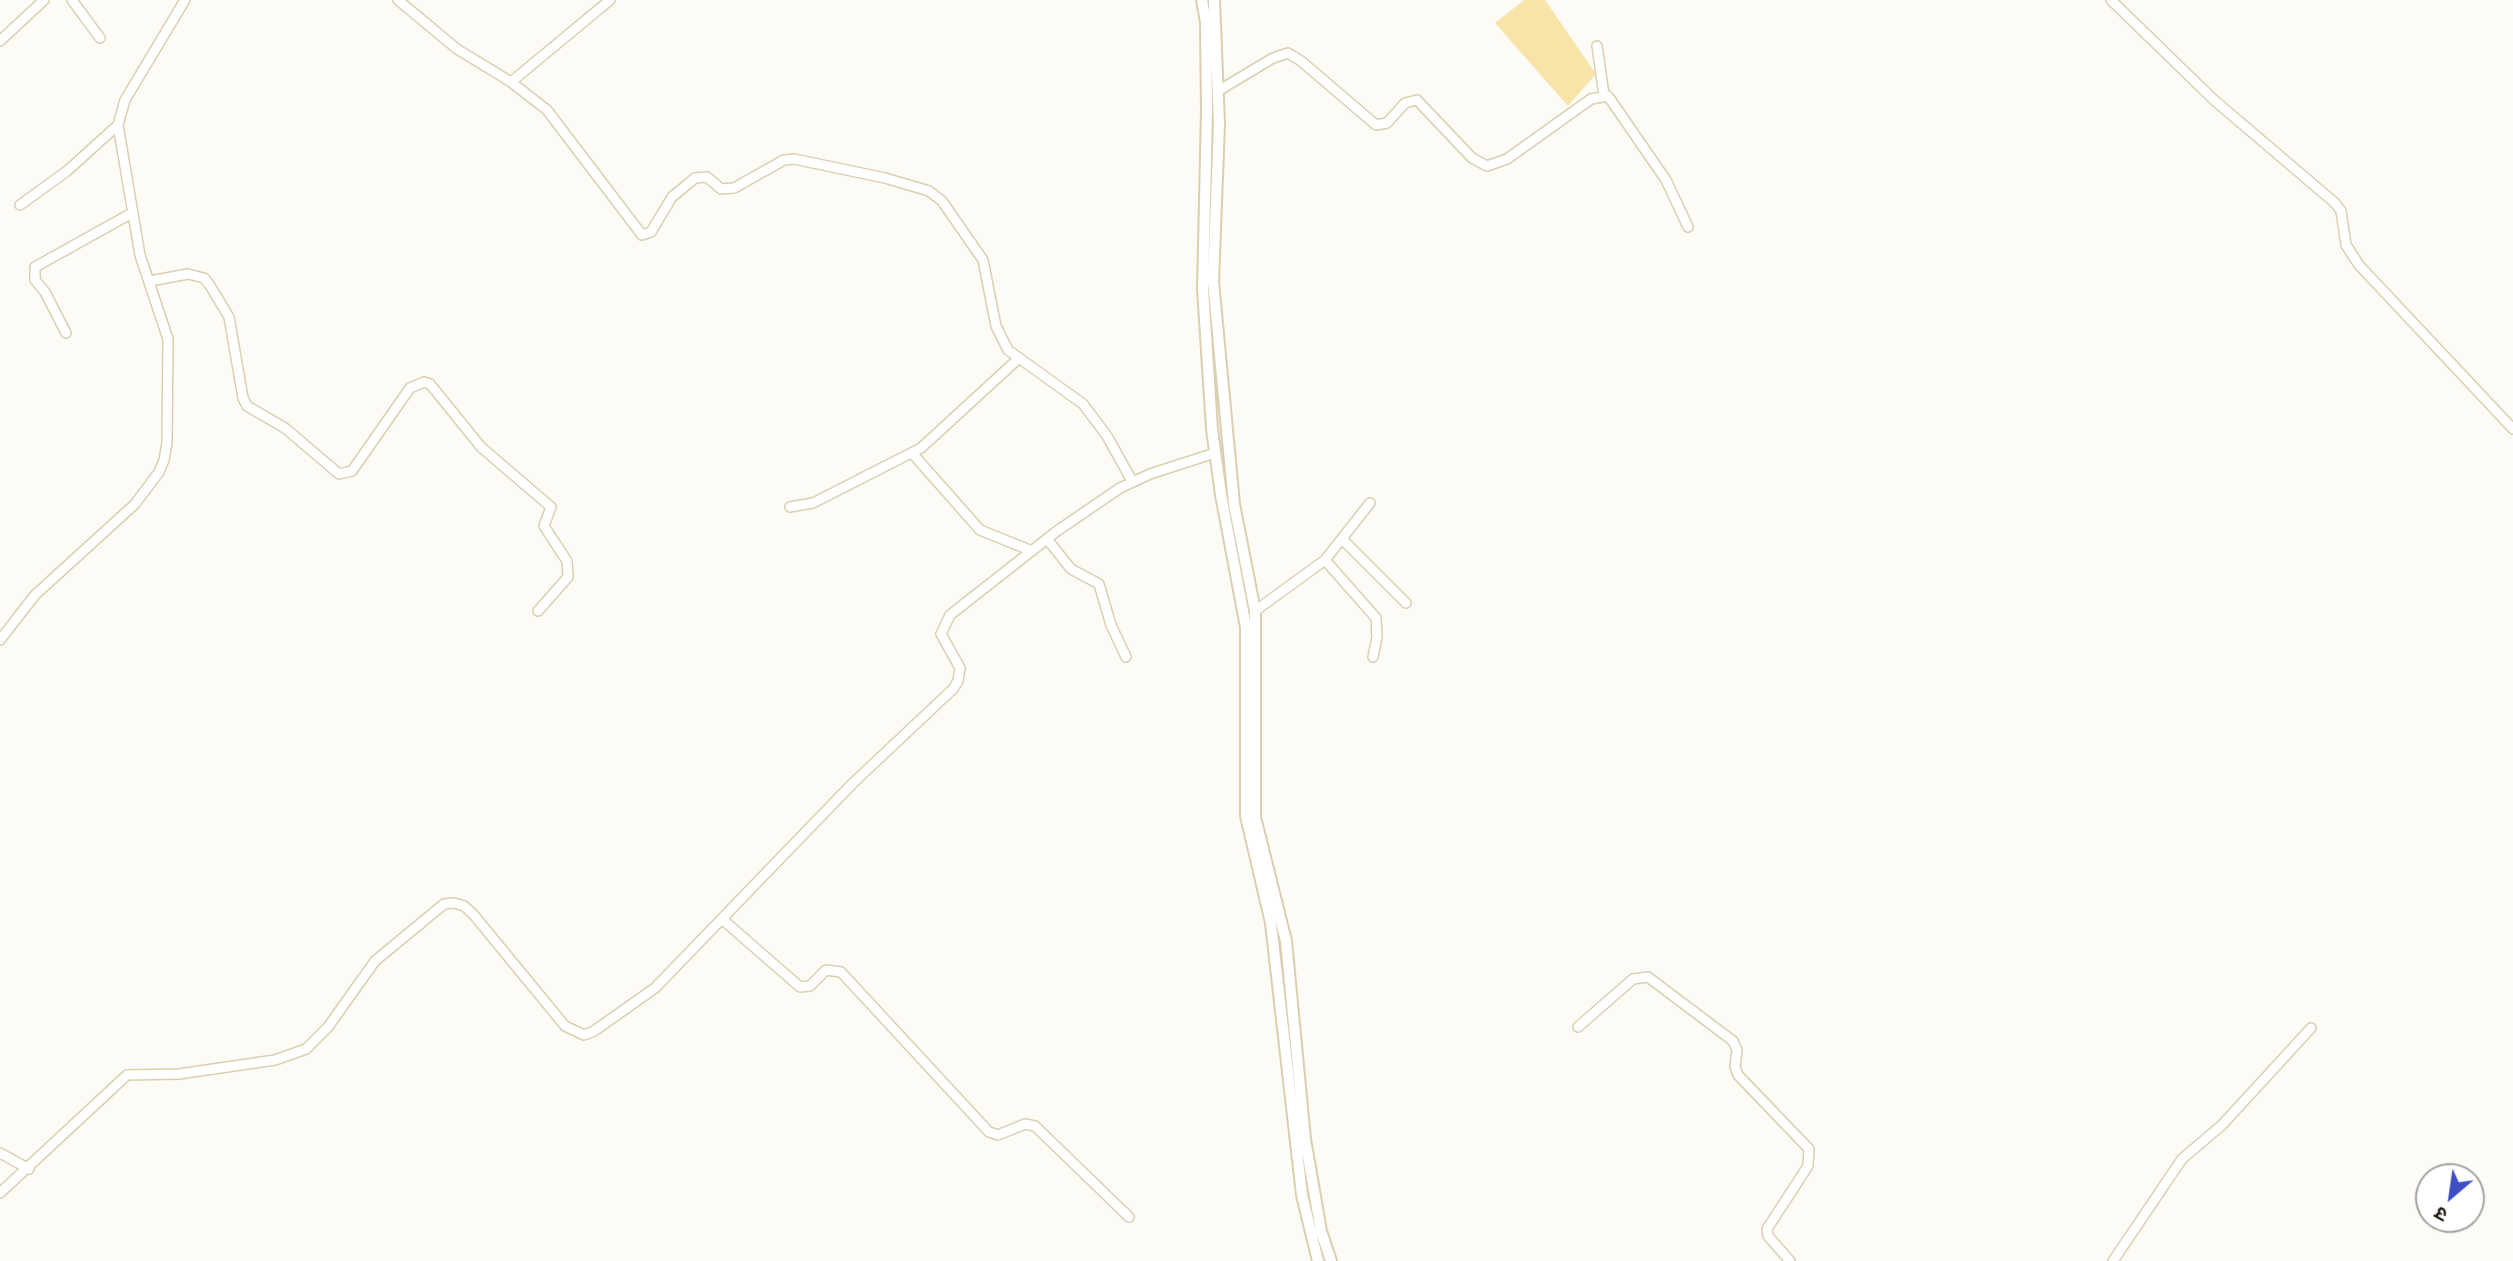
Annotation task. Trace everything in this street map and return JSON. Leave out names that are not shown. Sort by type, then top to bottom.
[{"type":"street","points":[[0,41],[44,0]]},
{"type":"street","points":[[72,0],[100,38]]},
{"type":"street","points":[[0,640],[35,595],[119,522],[159,472],[167,443],[169,340],[140,255],[118,125],[125,100],[185,0]]},
{"type":"street","points":[[398,0],[468,57],[511,82],[547,110],[642,234],[651,232],[672,197],[695,178],[707,177],[721,189],[734,188],[784,160],[794,159],[885,177],[929,191],[942,201],[983,260],[1000,338],[1018,359],[1083,404],[1107,436],[1132,481]]},
{"type":"street","points":[[511,82],[610,0]]},
{"type":"street","points":[[1202,0],[1206,22],[1207,111],[1203,289],[1215,453],[1246,626],[1246,816],[1271,923],[1302,1195],[1318,1261]]},
{"type":"street","points":[[1214,0],[1218,91],[1215,305],[1234,504],[1255,611],[1255,817],[1286,941],[1306,1139],[1321,1231],[1331,1261]]},
{"type":"street","points":[[2111,0],[2214,100],[2335,203],[2341,211],[2347,245],[2359,265],[2513,429]]},
{"type":"street","points":[[1597,46],[1604,95],[1615,102],[1659,169],[1688,227]]},
{"type":"street","points":[[1218,91],[1280,54],[1288,53],[1376,125],[1387,123],[1405,103],[1417,100],[1472,158],[1487,166],[1507,159],[1591,99],[1604,95]]},
{"type":"street","points":[[20,205],[67,171],[118,125]]},
{"type":"street","points":[[66,333],[45,292],[35,280],[35,267],[132,213]]},
{"type":"street","points":[[149,281],[188,274],[204,278],[223,302],[229,317],[243,398],[247,406],[285,428],[339,474],[352,471],[410,388],[424,382],[430,384],[481,447],[551,507],[544,526],[567,561],[568,577],[538,611]]},
{"type":"street","points":[[790,507],[813,503],[868,472],[912,453],[962,414],[1018,359]]},
{"type":"street","points":[[912,453],[980,530],[1032,551]]},
{"type":"street","points":[[0,1194],[127,1075],[179,1074],[275,1060],[306,1049],[328,1027],[375,961],[444,904],[464,906],[565,1026],[584,1035],[649,994],[852,784],[953,689],[958,681],[960,668],[943,642],[941,634],[945,621],[1047,539],[1132,481],[1215,453]]},
{"type":"street","points":[[1255,611],[1325,560],[1370,503]]},
{"type":"street","points":[[1047,539],[1071,569],[1099,584],[1126,657]]},
{"type":"street","points":[[1343,540],[1406,603]]},
{"type":"street","points":[[1325,560],[1376,618],[1377,637],[1373,657]]},
{"type":"street","points":[[722,919],[800,987],[810,986],[826,970],[841,972],[989,1132],[1007,1133],[1025,1124],[1035,1126],[1129,1217]]},
{"type":"street","points":[[1578,1027],[1633,979],[1648,976],[1733,1041],[1737,1050],[1735,1067],[1738,1075],[1809,1149],[1808,1166],[1767,1229],[1768,1236],[1790,1261]]},
{"type":"street","points":[[2113,1261],[2182,1158],[2222,1125],[2311,1028]]},
{"type":"street","points":[[0,1153],[29,1169]]},
{"type":"shaded area","points":[[1524,0],[1545,0],[1596,74],[1568,106],[1495,23]]}]
